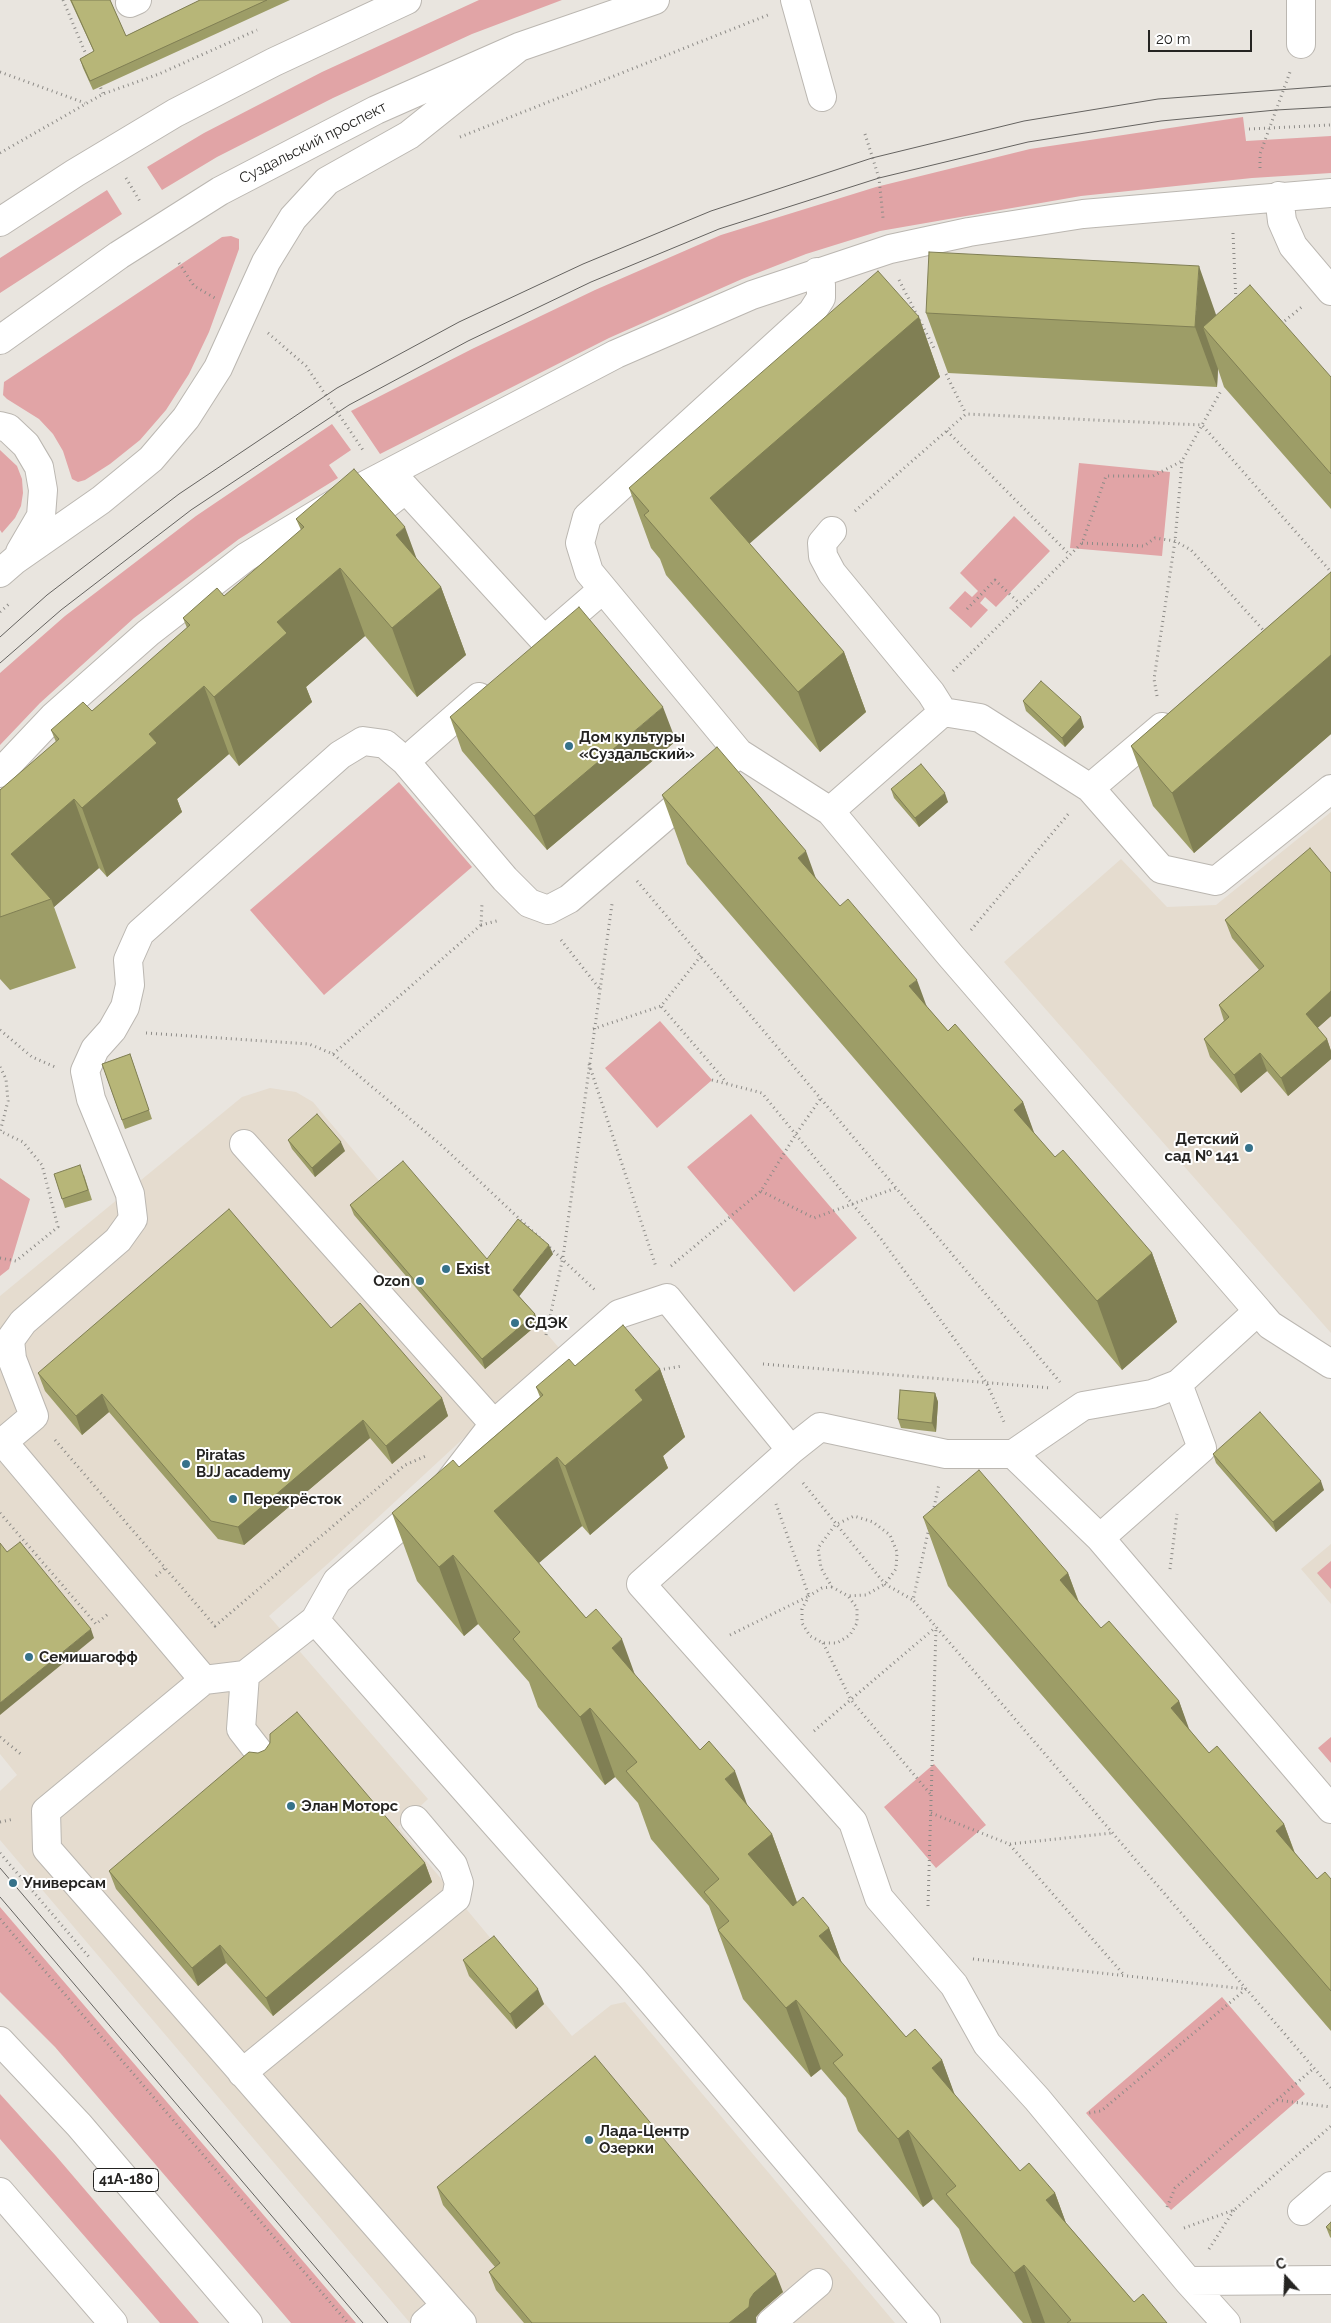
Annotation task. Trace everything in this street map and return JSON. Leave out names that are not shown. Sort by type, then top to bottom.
[{"type":"main road","points":[[0,222],[75,173],[175,113],[274,62],[407,0]]},
{"type":"main road","name":"Суздальский проспект","points":[[0,340],[119,256],[220,191],[376,110],[519,47],[655,0]]},
{"type":"main road","points":[[1301,0],[1301,44]]},
{"type":"main road","points":[[795,2],[822,97]]},
{"type":"main road","points":[[7,567],[108,494],[151,459],[186,418],[218,368],[266,262],[293,218],[328,181],[410,135],[519,47]]},
{"type":"main road","points":[[334,546],[398,480],[616,354],[752,296],[817,272],[890,249],[970,232],[1083,214],[1331,192]]},
{"type":"main road","points":[[1270,197],[1293,246],[1329,289]]},
{"type":"main road","points":[[817,272],[821,298],[812,312],[587,517],[580,542],[588,572],[739,754],[830,811],[950,955],[1270,1325],[1331,1364]]},
{"type":"main road","points":[[0,426],[8,428],[26,445],[39,467],[43,490],[41,516],[7,567]]},
{"type":"main road","points":[[0,772],[53,716],[148,632],[246,557],[362,487],[398,480]]},
{"type":"main road","points":[[398,480],[544,640]]},
{"type":"main road","points":[[832,531],[822,543],[822,556],[832,573],[937,702],[980,718],[1090,788],[1161,869],[1216,880],[1331,789]]},
{"type":"main road","points":[[522,660],[602,590]]},
{"type":"main road","points":[[416,752],[499,679]]},
{"type":"main road","points":[[830,811],[937,702]]},
{"type":"main road","points":[[1090,788],[1170,721]]},
{"type":"main road","points":[[204,1680],[2,1443],[34,1416],[12,1359],[10,1340],[23,1322],[118,1240],[133,1219],[130,1194],[91,1099],[85,1071],[95,1049],[112,1030],[125,1007],[130,985],[128,960],[140,933],[340,755],[363,741],[385,744],[405,761],[528,904],[548,910],[569,899],[739,754]]},
{"type":"main road","points":[[244,1144],[494,1424]]},
{"type":"main road","points":[[425,2323],[454,2314],[47,1849],[46,1811],[204,1680],[245,1675],[314,1620],[337,1581],[446,1486],[494,1424],[620,1314],[663,1287],[718,1360],[791,1450]]},
{"type":"main road","points":[[1226,2323],[1188,2281],[1054,2120],[987,2044],[954,1985],[879,1898],[853,1822],[641,1584],[820,1426],[946,1454],[1013,1454],[1074,1398],[1152,1394],[1178,1384],[1258,1311]]},
{"type":"main road","points":[[1100,1538],[1202,1448],[1178,1384]]},
{"type":"main road","points":[[1013,1454],[1100,1538],[1331,1809]]},
{"type":"main road","points":[[314,1620],[631,1977],[926,2323]]},
{"type":"main road","points":[[245,1675],[241,1729],[262,1756]]},
{"type":"main road","points":[[242,2073],[456,1898],[459,1883],[454,1865],[415,1820]]},
{"type":"main road","name":"41А-180","points":[[0,2041],[79,2125],[248,2323]]},
{"type":"main road","points":[[1302,2211],[1331,2186]]},
{"type":"main road","points":[[0,2192],[113,2323]]},
{"type":"main road","points":[[1188,2281],[1331,2280]]},
{"type":"main road","points":[[771,2323],[818,2283]]},
{"type":"path","points":[[63,0],[92,68]]},
{"type":"path","points":[[453,140],[795,2]]},
{"type":"path","points":[[0,153],[104,94],[159,74],[257,30]]},
{"type":"path","points":[[1270,197],[1260,154],[1301,44]]},
{"type":"path","points":[[0,72],[86,103]]},
{"type":"path","points":[[96,77],[104,94]]},
{"type":"path","points":[[1249,129],[1331,125]]},
{"type":"path","points":[[865,134],[879,178],[884,220]]},
{"type":"path","points":[[126,178],[142,203]]},
{"type":"path","points":[[1233,227],[1236,311]]},
{"type":"path","points":[[179,262],[194,286],[218,301]]},
{"type":"path","points":[[897,275],[934,348]]},
{"type":"path","points":[[1275,328],[1329,289]]},
{"type":"path","points":[[262,327],[306,366],[364,451],[342,464],[362,487]]},
{"type":"path","points":[[946,374],[966,414]]},
{"type":"path","points":[[1170,721],[1154,679],[1175,541],[1182,461],[1222,389]]},
{"type":"path","points":[[832,531],[966,414],[1202,425],[1331,572]]},
{"type":"path","points":[[947,431],[1070,555]]},
{"type":"path","points":[[937,702],[1020,604],[1082,543],[1106,476],[1153,476],[1182,461]]},
{"type":"path","points":[[1082,543],[1144,546],[1155,538],[1175,541],[1192,550],[1268,636]]},
{"type":"path","points":[[967,609],[995,580],[1020,604]]},
{"type":"path","points":[[950,955],[1090,788]]},
{"type":"path","points":[[619,858],[1074,1398]]},
{"type":"path","points":[[545,1342],[563,1257],[588,1061],[619,858]]},
{"type":"path","points":[[333,1054],[481,925],[483,879],[496,868]]},
{"type":"path","points":[[548,910],[553,929],[600,989]]},
{"type":"path","points":[[593,1029],[661,1006],[701,956]]},
{"type":"path","points":[[661,1006],[727,1084]]},
{"type":"path","points":[[0,1030],[32,1057],[59,1068],[85,1071]]},
{"type":"path","points":[[112,1030],[309,1044],[333,1054],[440,1144],[563,1257],[620,1314]]},
{"type":"path","points":[[588,1061],[663,1287],[761,1191],[821,1098]]},
{"type":"path","points":[[0,1067],[6,1079],[8,1100],[0,1132],[23,1142],[42,1165],[58,1227],[16,1261],[0,1258]]},
{"type":"path","points":[[712,1080],[762,1092],[796,1134],[853,1205],[986,1382],[1003,1419],[1013,1454]]},
{"type":"path","points":[[761,1191],[814,1218],[896,1188]]},
{"type":"path","points":[[650,1371],[718,1360],[986,1382],[1074,1398]]},
{"type":"path","points":[[34,1416],[215,1626],[405,1465],[432,1453]]},
{"type":"path","points":[[791,1450],[798,1477],[834,1524],[885,1584],[913,1600],[1331,2088]]},
{"type":"path","points":[[931,1518],[946,1454]]},
{"type":"path","points":[[1157,1605],[1168,1584],[1180,1486],[1174,1472]]},
{"type":"path","points":[[765,1473],[809,1596],[802,1609],[802,1623],[810,1636],[823,1643],[837,1643],[850,1635],[857,1623],[857,1608],[848,1596],[832,1586],[821,1568],[818,1548],[834,1524],[854,1516],[873,1522],[890,1535],[897,1552],[896,1569],[885,1584],[866,1595],[848,1596]]},
{"type":"path","points":[[913,1600],[929,1527]]},
{"type":"path","points":[[700,1650],[822,1588],[832,1586]]},
{"type":"path","points":[[790,1751],[936,1627]]},
{"type":"path","points":[[936,1627],[927,1953],[1246,1989]]},
{"type":"path","points":[[823,1643],[851,1700],[932,1796]]},
{"type":"path","points":[[0,1737],[22,1755]]},
{"type":"path","points":[[931,1813],[1009,1844],[1125,1975]]},
{"type":"path","points":[[1009,1844],[1112,1833]]},
{"type":"path","points":[[0,1853],[89,1957]]},
{"type":"path","points":[[0,1919],[348,2323]]},
{"type":"path","points":[[1054,2120],[1101,2111],[1246,1989]]},
{"type":"path","points":[[1153,2239],[1175,2188],[1314,2068]]},
{"type":"path","points":[[1277,2100],[1331,2107]]},
{"type":"path","points":[[1188,2281],[1234,2210],[1331,2126]]},
{"type":"path","points":[[1153,2239],[1234,2210]]},
{"type":"shaded area","points":[[479,0],[562,0],[472,34],[333,98],[217,157],[162,190],[147,167],[204,133],[322,72]]},
{"type":"shaded area","points":[[1243,117],[1246,141],[1331,136],[1331,173],[1252,178],[1081,196],[880,231],[806,254],[742,279],[609,338],[380,454],[351,411],[472,349],[595,290],[721,235],[876,187],[1030,149]]},
{"type":"shaded area","points":[[107,190],[122,214],[0,293],[0,258]]},
{"type":"shaded area","points":[[231,236],[239,239],[239,249],[209,332],[189,374],[166,410],[140,440],[110,464],[85,480],[78,482],[72,479],[63,451],[53,434],[39,419],[3,395],[4,382],[222,237]]},
{"type":"shaded area","points":[[332,424],[351,450],[329,465],[338,478],[239,539],[134,618],[40,703],[0,745],[0,673],[65,616],[196,516]]},
{"type":"shaded area","points":[[0,450],[17,466],[22,479],[23,493],[21,506],[15,518],[2,533],[0,530]]},
{"type":"shaded area","points":[[1079,463],[1170,472],[1162,556],[1070,548]]},
{"type":"shaded area","points":[[1014,516],[1050,551],[996,607],[985,597],[980,603],[988,610],[971,628],[949,608],[965,591],[972,597],[978,591],[960,573]]},
{"type":"shaded area","points":[[399,782],[472,867],[324,995],[250,910]]},
{"type":"shaded area","name":"Детский сад № 141","points":[[1331,812],[1331,1333],[1004,962],[1121,859],[1167,907],[1216,905]]},
{"type":"shaded area","points":[[660,1021],[712,1080],[657,1128],[605,1068]]},
{"type":"shaded area","points":[[270,1088],[296,1092],[313,1102],[385,1188],[406,1170],[560,1349],[269,1616],[428,1799],[398,1827],[572,2036],[611,2005],[625,2002],[895,2323],[410,2323],[0,1840],[0,1791],[17,1775],[0,1754],[0,1296],[242,1097]]},
{"type":"shaded area","points":[[751,1114],[857,1238],[794,1292],[687,1167]]},
{"type":"shaded area","points":[[0,1178],[30,1199],[9,1269],[0,1276]]},
{"type":"shaded area","points":[[1331,1544],[1331,1604],[1301,1569]]},
{"type":"shaded area","points":[[1331,1561],[1331,1589],[1317,1573]]},
{"type":"shaded area","points":[[1331,1737],[1331,1763],[1318,1748]]},
{"type":"shaded area","points":[[934,1764],[986,1825],[936,1868],[884,1807]]},
{"type":"shaded area","points":[[0,1907],[356,2323],[291,2323],[55,2047],[0,1992]]},
{"type":"shaded area","points":[[1222,1997],[1305,2094],[1171,2210],[1086,2113]]},
{"type":"shaded area","points":[[0,2094],[56,2156],[199,2323],[160,2323],[0,2139]]},
{"type":"building","points":[[71,0],[110,0],[126,36],[200,0],[267,0],[90,81],[80,59],[94,51]]},
{"type":"building","points":[[929,252],[1199,266],[1195,327],[926,313]]},
{"type":"building","points":[[878,271],[919,317],[710,498],[844,652],[798,692],[644,515],[649,511],[629,488]]},
{"type":"building","points":[[1250,285],[1331,377],[1331,474],[1203,327]]},
{"type":"building","points":[[354,469],[405,527],[396,535],[441,587],[392,628],[340,568],[277,622],[287,633],[214,697],[204,686],[149,734],[157,743],[82,808],[74,799],[11,854],[51,899],[0,917],[0,790],[59,739],[51,730],[83,702],[92,711],[190,625],[183,618],[217,588],[224,596],[304,527],[296,519]]},
{"type":"building","points":[[1331,572],[1331,655],[1172,793],[1131,746]]},
{"type":"building","name":"Дом культуры «Суздальский»","points":[[579,607],[663,707],[534,816],[450,717]]},
{"type":"building","points":[[1041,681],[1081,717],[1062,738],[1023,701]]},
{"type":"building","points":[[717,747],[806,851],[798,858],[840,906],[848,899],[917,980],[909,986],[948,1031],[955,1024],[1023,1102],[1014,1110],[1055,1157],[1063,1150],[1152,1253],[1097,1301],[662,795]]},
{"type":"building","points":[[921,764],[945,793],[915,818],[891,789]]},
{"type":"building","points":[[1310,848],[1331,873],[1331,991],[1306,1014],[1327,1039],[1281,1078],[1260,1053],[1234,1075],[1204,1039],[1229,1017],[1219,1005],[1264,966],[1225,920]]},
{"type":"building","points":[[130,1054],[149,1110],[122,1120],[102,1064]]},
{"type":"building","points":[[317,1114],[341,1142],[312,1168],[288,1140]]},
{"type":"building","name":"Exist","points":[[403,1161],[487,1259],[518,1219],[549,1245],[513,1290],[535,1314],[482,1359],[350,1205]]},
{"type":"building","points":[[80,1165],[88,1190],[62,1199],[54,1174]]},
{"type":"building","points":[[229,1209],[331,1328],[360,1303],[442,1398],[386,1446],[363,1420],[238,1527],[211,1521],[102,1394],[76,1416],[38,1373]]},
{"type":"building","points":[[623,1325],[660,1369],[635,1390],[643,1400],[565,1466],[557,1457],[494,1511],[586,1618],[596,1609],[622,1639],[612,1648],[700,1750],[709,1741],[735,1771],[725,1779],[772,1834],[748,1854],[793,1906],[803,1897],[829,1928],[819,1936],[906,2037],[915,2029],[942,2060],[932,2068],[1020,2171],[1029,2163],[1055,2193],[1046,2200],[1134,2302],[1143,2294],[1167,2323],[1067,2323],[1071,2320],[1024,2265],[1014,2273],[946,2194],[956,2186],[908,2130],[898,2139],[833,2063],[843,2055],[796,2000],[786,2008],[718,1930],[729,1921],[704,1892],[719,1879],[626,1771],[637,1762],[590,1708],[580,1717],[513,1639],[520,1632],[453,1555],[439,1567],[392,1513],[453,1460],[459,1467],[543,1395],[536,1387],[569,1359],[575,1366]]},
{"type":"building","points":[[900,1390],[935,1393],[932,1423],[898,1419]]},
{"type":"building","points":[[1260,1412],[1321,1481],[1273,1522],[1213,1454]]},
{"type":"building","points":[[979,1470],[1068,1573],[1060,1580],[1101,1628],[1109,1621],[1179,1701],[1171,1708],[1209,1753],[1217,1746],[1284,1824],[1276,1831],[1317,1879],[1325,1872],[1331,1879],[1331,1991],[923,1517]]},
{"type":"building","points":[[20,1542],[91,1629],[0,1703],[0,1543],[7,1552]]},
{"type":"building","name":"Элан Моторс","points":[[297,1712],[425,1863],[266,1998],[220,1945],[192,1968],[109,1871],[249,1752],[258,1753],[265,1750],[270,1743],[270,1734]]},
{"type":"building","points":[[494,1936],[538,1989],[510,2014],[463,1960]]},
{"type":"building","name":"Лада-Центр Озерки","points":[[595,2056],[776,2274],[754,2293],[750,2299],[749,2307],[729,2323],[532,2323],[489,2272],[500,2263],[437,2187]]},
{"type":"building","points":[[1331,2222],[1331,2231],[1326,2227]]},
{"type":"tram line","points":[[0,637],[47,595],[179,494],[337,388],[459,322],[583,264],[711,211],[872,158],[1024,121],[1158,99],[1331,86]]},
{"type":"tram line","points":[[0,663],[61,610],[191,510],[349,405],[468,341],[591,282],[719,229],[879,178],[1028,142],[1161,121],[1276,110],[1331,107]]},
{"type":"tram line","points":[[0,1868],[388,2323]]},
{"type":"tram line","points":[[0,1897],[363,2323]]},
{"type":"place","name":"Дом культуры «Суздальский»","points":[[569,746]]},
{"type":"place","name":"Детский сад № 141","points":[[1249,1148]]},
{"type":"place","name":"Exist","points":[[446,1269]]},
{"type":"place","name":"Ozon","points":[[420,1281]]},
{"type":"place","name":"СДЭК","points":[[515,1323]]},
{"type":"place","name":"Piratas BJJ academy","points":[[186,1464]]},
{"type":"place","name":"Перекрёсток","points":[[233,1499]]},
{"type":"place","name":"Семишагофф","points":[[29,1657]]},
{"type":"place","name":"Элан Моторс","points":[[291,1806]]},
{"type":"place","name":"Универсам","points":[[13,1883]]},
{"type":"place","name":"Лада-Центр Озерки","points":[[589,2140]]}]
